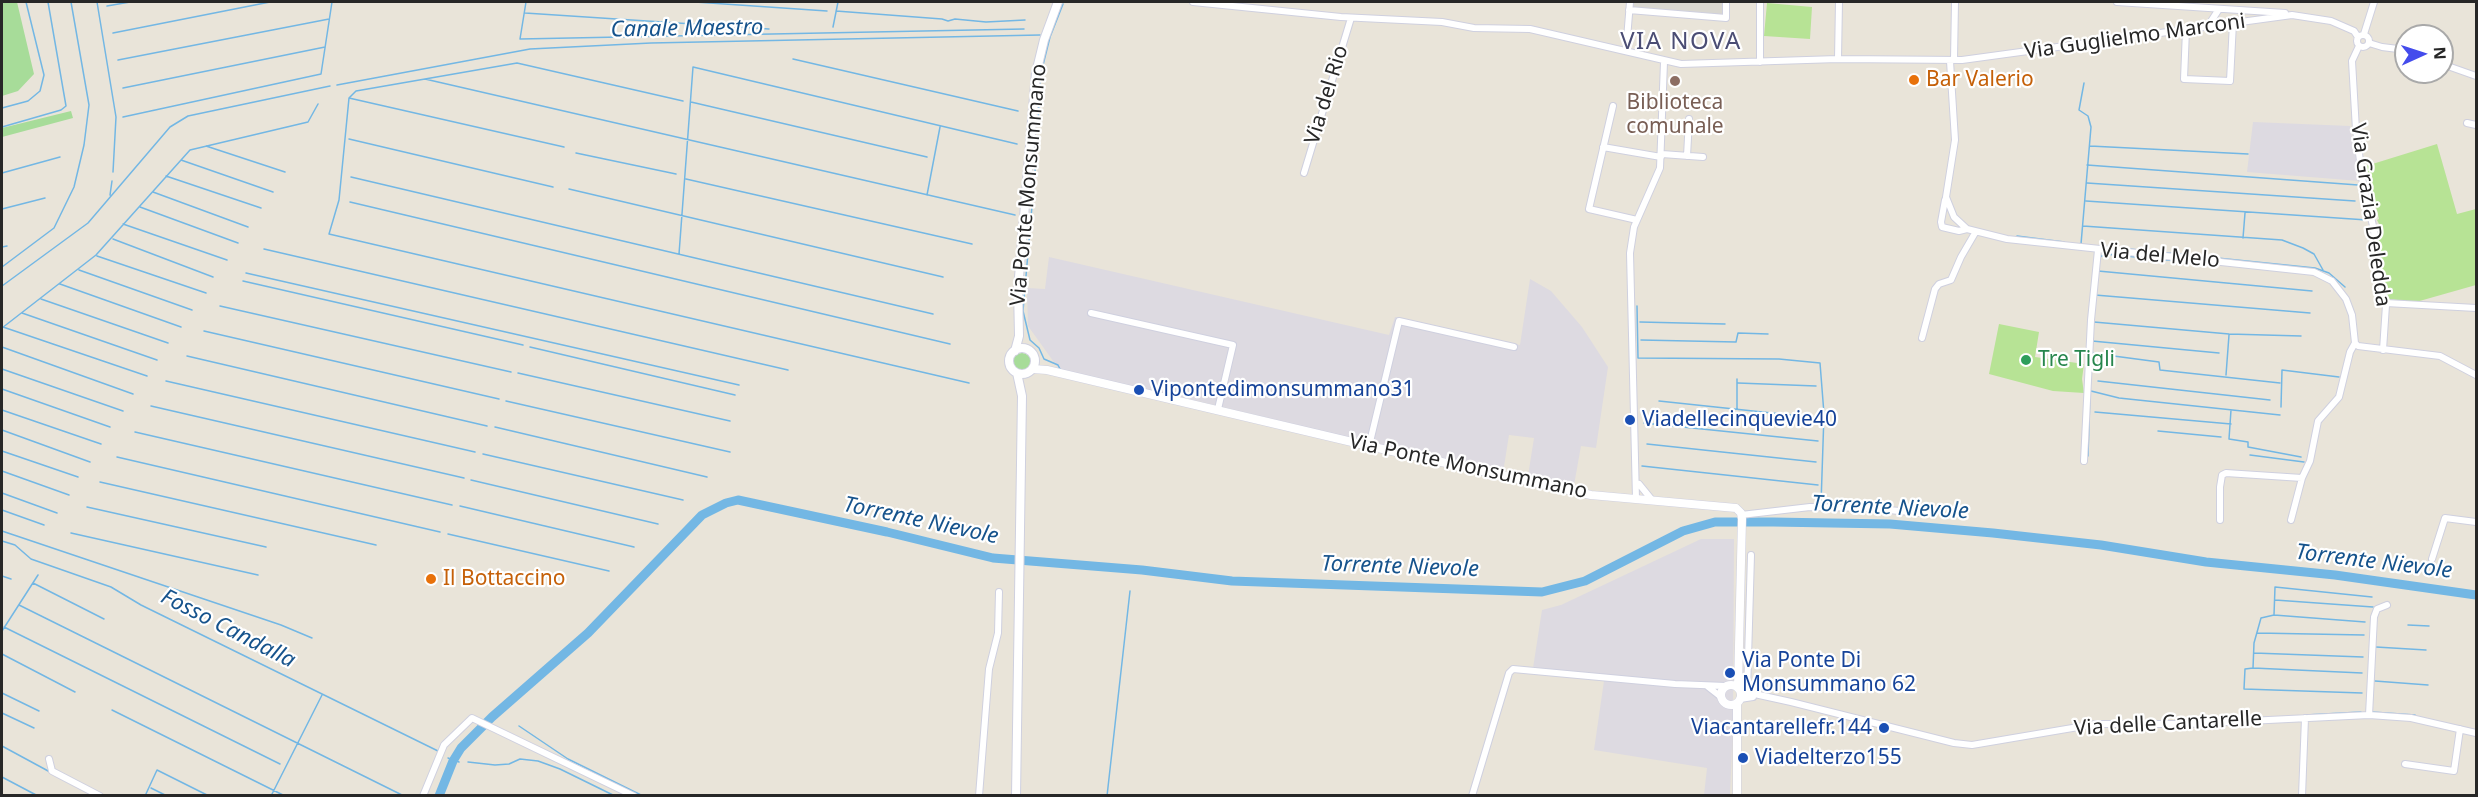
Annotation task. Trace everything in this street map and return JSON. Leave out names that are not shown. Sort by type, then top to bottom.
[{"type":"main road","name":"Via Ponte Monsummano","points":[[1020,350],[1018,289],[1036,73],[1044,40],[1058,2]]},
{"type":"main road","points":[[1016,795],[1022,396],[1017,373],[1010,363],[1010,358],[1020,350],[1033,354],[1032,367],[1022,396]]},
{"type":"main road","points":[[1017,373],[1032,367]]},
{"type":"street","name":"Via Guglielmo Marconi","points":[[1193,2],[1351,18],[1442,22],[1474,28],[1530,29],[1664,62],[1697,64],[1838,59],[1952,60],[2186,30],[2207,26],[2212,13],[2236,22],[2292,15],[2331,21],[2361,35]]},
{"type":"street","points":[[1626,51],[1630,2]]},
{"type":"street","points":[[1629,10],[1726,18],[1726,2]]},
{"type":"street","points":[[1760,2],[1760,62]]},
{"type":"street","points":[[1838,59],[1839,2]]},
{"type":"street","points":[[1955,2],[1952,60],[1955,140],[1941,222],[1942,227],[1959,231],[1967,229]]},
{"type":"street","points":[[2117,2],[2212,13],[2219,9],[2292,15]]},
{"type":"street","points":[[2369,43],[2364,47],[2359,46],[2357,42],[2374,2]]},
{"type":"street","points":[[2186,30],[2184,79],[2230,81],[2236,22],[2245,17],[2242,11]]},
{"type":"street","name":"Via del Rio","points":[[1304,173],[1351,18]]},
{"type":"street","points":[[2361,35],[2369,38],[2369,43]]},
{"type":"street","points":[[2369,43],[2394,48]]},
{"type":"street","name":"Via Grazia Deledda","points":[[2359,46],[2352,61],[2356,130],[2362,184],[2374,230],[2376,268],[2386,303],[2383,350]]},
{"type":"street","points":[[1636,499],[1631,239],[1660,168],[1664,62]]},
{"type":"street","points":[[2454,68],[2476,76]]},
{"type":"street","points":[[1613,106],[1589,209],[1637,220]]},
{"type":"street","points":[[1687,156],[1689,119]]},
{"type":"street","points":[[2467,123],[2476,125]]},
{"type":"street","points":[[1604,147],[1661,155],[1703,157]]},
{"type":"street","name":"Via del Melo","points":[[1946,197],[1952,213],[1967,229],[1975,233],[2098,250],[2314,272],[2332,281],[2346,299],[2352,315],[2355,343]]},
{"type":"street","points":[[1922,338],[1935,289],[1939,284],[1951,280],[1961,256],[1975,233]]},
{"type":"street","points":[[2084,461],[2091,320],[2098,250]]},
{"type":"street","points":[[2386,303],[2476,308]]},
{"type":"street","points":[[1091,313],[1233,345],[1218,409]]},
{"type":"street","points":[[1369,446],[1399,321],[1514,348]]},
{"type":"street","points":[[2291,520],[2302,478],[2310,461],[2318,421],[2339,397],[2350,352],[2355,343],[2362,348],[2440,356],[2476,375]]},
{"type":"street","name":"Via Ponte Monsummano","points":[[1032,367],[1591,495],[1726,505],[1736,508],[1741,517]]},
{"type":"street","points":[[2220,520],[2220,487],[2222,476],[2226,473],[2302,478]]},
{"type":"street","points":[[1621,498],[1633,489],[1637,481]]},
{"type":"street","points":[[1637,481],[1652,500]]},
{"type":"street","points":[[1728,705],[1737,692],[1742,665],[1741,517],[1810,507],[1868,508],[1920,513]]},
{"type":"street","points":[[2432,559],[2445,518],[2476,522]]},
{"type":"street","points":[[1737,795],[1739,726],[1737,692],[1742,665],[1751,555]]},
{"type":"street","points":[[979,795],[989,669],[998,633],[999,592]]},
{"type":"street","points":[[2369,716],[2374,617],[2377,609],[2387,604]]},
{"type":"street","points":[[1472,795],[1511,670],[1706,686],[1737,692]]},
{"type":"street","points":[[1706,686],[1728,705],[1739,726]]},
{"type":"street","points":[[1721,697],[1721,692],[1737,692]]},
{"type":"street","name":"Via delle Cantarelle","points":[[1737,692],[1784,700],[1954,743],[1972,745],[2096,723],[2188,724],[2369,716],[2411,718],[2476,733]]},
{"type":"street","points":[[423,795],[444,745],[472,718],[634,795]]},
{"type":"street","points":[[2302,795],[2306,718]]},
{"type":"street","points":[[2405,764],[2454,771],[2460,729]]},
{"type":"street","points":[[49,759],[52,771],[100,795]]},
{"type":"shaded area","points":[[1630,2],[1726,2],[1726,18],[1629,10]]},
{"type":"shaded area","points":[[2253,122],[2350,126],[2360,181],[2247,172]]},
{"type":"shaded area","points":[[1049,257],[1389,335],[1395,317],[1520,345],[1530,279],[1551,291],[1582,327],[1608,367],[1596,448],[1581,446],[1574,485],[1528,476],[1534,438],[1509,435],[1502,479],[1482,476],[1467,466],[1199,401],[1061,372],[1028,326],[1027,288],[1045,289]]},
{"type":"shaded area","points":[[1701,539],[1734,539],[1733,722],[1730,795],[1704,795],[1707,768],[1594,750],[1605,674],[1533,668],[1542,610],[1561,605]]},
{"type":"green space","points":[[2,2],[17,2],[34,74],[18,91],[2,96]]},
{"type":"green space","points":[[1767,3],[1812,7],[1810,39],[1764,36]]},
{"type":"green space","points":[[71,111],[73,118],[2,137],[2,128]]},
{"type":"green space","points":[[2437,144],[2457,214],[2476,209],[2476,285],[2416,302],[2388,299],[2379,272],[2378,236],[2381,235],[2381,228],[2377,220],[2379,219],[2366,166]]},
{"type":"green space","name":"Tre Tigli","points":[[1999,324],[2039,332],[2035,357],[2084,364],[2082,379],[2084,393],[2053,391],[1989,374]]},
{"type":"green space","points":[[1022,353],[1030,358],[1031,362],[1026,370],[1022,371],[1014,366],[1013,362],[1018,354]]},
{"type":"waterway","points":[[2,108],[28,101],[40,91],[44,75],[26,2]]},
{"type":"waterway","points":[[2,127],[61,110],[66,106],[48,2]]},
{"type":"waterway","points":[[2,267],[54,228],[74,187],[84,145],[89,105],[71,2]]},
{"type":"waterway","points":[[97,2],[116,117],[113,172]]},
{"type":"waterway","points":[[107,6],[130,2]]},
{"type":"waterway","points":[[113,33],[270,2]]},
{"type":"waterway","points":[[123,117],[321,74],[332,2]]},
{"type":"waterway","points":[[526,2],[520,39],[1024,29]]},
{"type":"waterway","points":[[695,2],[827,11]]},
{"type":"waterway","points":[[833,27],[838,2]]},
{"type":"waterway","points":[[1038,126],[1040,77],[1050,37],[1063,4]]},
{"type":"waterway","points":[[836,11],[948,21],[955,19],[986,22],[1025,20]]},
{"type":"waterway","points":[[525,13],[769,29]]},
{"type":"waterway","points":[[118,60],[329,19]]},
{"type":"waterway","name":"Canale Maestro","points":[[337,85],[530,49],[651,43],[1040,35]]},
{"type":"waterway","points":[[123,88],[325,47]]},
{"type":"waterway","points":[[793,59],[1018,111]]},
{"type":"waterway","points":[[683,101],[517,63],[356,91],[349,98],[339,200],[329,234],[969,383]]},
{"type":"waterway","points":[[679,254],[693,67],[1017,144]]},
{"type":"waterway","points":[[425,79],[1015,215]]},
{"type":"waterway","points":[[2081,244],[2091,127],[2088,116],[2079,110],[2084,83]]},
{"type":"waterway","name":"Canale Maestro","points":[[2,286],[88,223],[170,127],[188,116],[330,86]]},
{"type":"waterway","points":[[349,98],[564,147]]},
{"type":"waterway","points":[[691,102],[927,157]]},
{"type":"waterway","points":[[2,328],[96,255],[190,150],[308,122],[318,104]]},
{"type":"waterway","points":[[927,195],[940,127]]},
{"type":"waterway","points":[[1038,136],[1023,311],[1030,340],[1039,348],[1044,359],[1058,365],[1060,369]]},
{"type":"waterway","points":[[349,139],[553,187]]},
{"type":"waterway","points":[[206,146],[285,172]]},
{"type":"waterway","points":[[2090,146],[2248,154]]},
{"type":"waterway","points":[[576,153],[676,174]]},
{"type":"waterway","points":[[2,173],[60,157]]},
{"type":"waterway","points":[[181,160],[273,192]]},
{"type":"waterway","points":[[2087,165],[2358,185]]},
{"type":"waterway","points":[[166,176],[261,208]]},
{"type":"waterway","points":[[351,177],[933,314]]},
{"type":"waterway","points":[[686,179],[972,244]]},
{"type":"waterway","points":[[110,195],[112,181]]},
{"type":"waterway","points":[[2087,183],[2355,201]]},
{"type":"waterway","points":[[569,189],[943,277]]},
{"type":"waterway","points":[[153,192],[248,227]]},
{"type":"waterway","points":[[2,209],[45,198]]},
{"type":"waterway","points":[[2086,201],[2367,220]]},
{"type":"waterway","points":[[350,202],[950,344]]},
{"type":"waterway","points":[[140,207],[238,243]]},
{"type":"waterway","points":[[2243,238],[2245,213]]},
{"type":"waterway","points":[[123,224],[227,260]]},
{"type":"waterway","points":[[2083,226],[2282,240],[2314,254],[2323,270]]},
{"type":"waterway","points":[[2017,236],[2064,242]]},
{"type":"waterway","points":[[113,239],[213,277]]},
{"type":"waterway","points":[[2,247],[7,246]]},
{"type":"waterway","points":[[264,249],[788,370]]},
{"type":"waterway","points":[[2129,249],[2315,268],[2329,273],[2345,287]]},
{"type":"waterway","points":[[2100,257],[2105,254],[2208,264]]},
{"type":"waterway","points":[[97,256],[206,293]]},
{"type":"waterway","points":[[79,270],[192,310]]},
{"type":"waterway","points":[[2098,271],[2312,291]]},
{"type":"waterway","points":[[246,273],[739,385]]},
{"type":"waterway","points":[[243,281],[523,345]]},
{"type":"waterway","points":[[60,284],[181,327]]},
{"type":"waterway","points":[[2095,295],[2310,313]]},
{"type":"waterway","points":[[41,299],[168,343]]},
{"type":"waterway","points":[[220,306],[511,372]]},
{"type":"waterway","points":[[1637,306],[1638,358],[1779,359],[1820,363],[1824,414],[1821,504]]},
{"type":"waterway","points":[[22,313],[157,360]]},
{"type":"waterway","points":[[1640,322],[1725,324]]},
{"type":"waterway","points":[[2094,322],[2229,334],[2301,336]]},
{"type":"waterway","points":[[3,327],[147,376]]},
{"type":"waterway","points":[[204,331],[499,399]]},
{"type":"waterway","points":[[1641,340],[1736,342],[1738,333],[1768,334]]},
{"type":"waterway","points":[[2226,375],[2229,335]]},
{"type":"waterway","points":[[2092,341],[2219,353]]},
{"type":"waterway","points":[[2,347],[133,394]]},
{"type":"waterway","points":[[530,347],[735,395]]},
{"type":"waterway","points":[[2091,353],[2159,362],[2160,370],[2280,383]]},
{"type":"waterway","points":[[187,356],[487,426]]},
{"type":"waterway","points":[[2,369],[123,411]]},
{"type":"waterway","points":[[2281,407],[2282,370],[2339,377]]},
{"type":"waterway","points":[[518,373],[730,421]]},
{"type":"waterway","points":[[1737,379],[1737,409]]},
{"type":"waterway","points":[[166,381],[475,452]]},
{"type":"waterway","points":[[2098,381],[2270,400]]},
{"type":"waterway","points":[[1738,383],[1816,386]]},
{"type":"waterway","points":[[2,389],[110,427]]},
{"type":"waterway","points":[[2091,391],[2119,398],[2280,415]]},
{"type":"waterway","points":[[2088,456],[2090,393]]},
{"type":"waterway","points":[[506,401],[730,452]]},
{"type":"waterway","points":[[1659,401],[1819,418]]},
{"type":"waterway","points":[[151,406],[464,478]]},
{"type":"waterway","points":[[2,410],[101,444]]},
{"type":"waterway","points":[[2231,410],[2229,439],[2248,442],[2248,447],[2301,457]]},
{"type":"waterway","points":[[2095,412],[2231,424]]},
{"type":"waterway","points":[[1644,423],[1818,441]]},
{"type":"waterway","points":[[495,427],[707,477]]},
{"type":"waterway","points":[[2,430],[90,462]]},
{"type":"waterway","points":[[2158,431],[2221,437]]},
{"type":"waterway","points":[[135,432],[452,505]]},
{"type":"waterway","points":[[1647,444],[1816,462]]},
{"type":"waterway","points":[[2,451],[78,477]]},
{"type":"waterway","points":[[483,454],[683,500]]},
{"type":"waterway","points":[[2250,455],[2304,462]]},
{"type":"waterway","points":[[117,457],[440,532]]},
{"type":"waterway","points":[[1642,466],[1818,485]]},
{"type":"waterway","points":[[2,471],[69,495]]},
{"type":"waterway","points":[[471,480],[658,524]]},
{"type":"waterway","points":[[100,482],[376,545]]},
{"type":"waterway","points":[[2,493],[57,513]]},
{"type":"waterway","name":"Torrente Nievole","points":[[439,796],[453,761],[461,748],[492,717],[588,633],[702,515],[726,503],[738,500],[887,532],[993,558],[1142,570],[1232,581],[1542,592],[1585,581],[1683,531],[1715,522],[1773,522],[1890,524],[1993,533],[2101,545],[2206,562],[2335,575],[2476,595]]},
{"type":"waterway","points":[[460,506],[634,547]]},
{"type":"waterway","points":[[87,507],[266,547]]},
{"type":"waterway","points":[[2,510],[44,525]]},
{"type":"waterway","points":[[2,531],[281,625],[312,638]]},
{"type":"waterway","points":[[71,533],[258,575]]},
{"type":"waterway","points":[[448,534],[609,571]]},
{"type":"waterway","name":"Fosso Candalla","points":[[2,541],[15,545],[31,559],[111,587],[141,605],[438,751]]},
{"type":"waterway","points":[[2,631],[38,575]]},
{"type":"waterway","points":[[2,576],[11,579]]},
{"type":"waterway","points":[[33,583],[104,619]]},
{"type":"waterway","points":[[2362,693],[2244,689],[2245,669],[2253,668],[2254,643],[2261,618],[2274,615],[2275,587],[2372,597]]},
{"type":"waterway","points":[[1107,796],[1130,591]]},
{"type":"waterway","points":[[2275,600],[2373,607]]},
{"type":"waterway","points":[[19,605],[404,796]]},
{"type":"waterway","points":[[2274,615],[2365,622]]},
{"type":"waterway","points":[[2408,625],[2429,626]]},
{"type":"waterway","points":[[4,627],[280,764]]},
{"type":"waterway","points":[[2257,633],[2364,635]]},
{"type":"waterway","points":[[2376,647],[2426,650]]},
{"type":"waterway","points":[[2254,653],[2363,657]]},
{"type":"waterway","points":[[2,654],[75,692]]},
{"type":"waterway","points":[[2253,668],[2362,673]]},
{"type":"waterway","points":[[2375,681],[2428,685]]},
{"type":"waterway","points":[[2,693],[39,711]]},
{"type":"waterway","points":[[271,796],[322,695]]},
{"type":"waterway","points":[[112,710],[285,796]]},
{"type":"waterway","points":[[2306,715],[2361,712]]},
{"type":"waterway","points":[[2372,712],[2415,715]]},
{"type":"waterway","points":[[2,713],[34,728]]},
{"type":"waterway","points":[[519,726],[568,759],[643,796]]},
{"type":"waterway","points":[[2,746],[50,772]]},
{"type":"waterway","name":"Fosso Candalla","points":[[448,758],[459,762]]},
{"type":"waterway","name":"Fosso Candalla","points":[[468,762],[495,765],[509,764],[520,759],[538,761],[560,769],[615,796]]},
{"type":"waterway","points":[[145,796],[157,770],[209,796]]},
{"type":"waterway","points":[[2,777],[38,796]]},
{"type":"waterway","points":[[151,788],[167,796]]},
{"type":"place","name":"Bar Valerio","points":[[1914,80]]},
{"type":"place","name":"Biblioteca comunale","points":[[1675,81]]},
{"type":"place","name":"Tre Tigli","points":[[2026,360]]},
{"type":"place","name":"Vipontedimonsummano31","points":[[1139,390]]},
{"type":"place","name":"Viadellecinquevie40","points":[[1630,420]]},
{"type":"place","name":"Il Bottaccino","points":[[431,579]]},
{"type":"place","name":"Via Ponte Di Monsummano 62","points":[[1730,673]]},
{"type":"place","name":"Viacantarellefr.144","points":[[1884,728]]},
{"type":"place","name":"Viadelterzo155","points":[[1743,758]]},
{"type":"district","name":"VIA NOVA","points":[[1681,42]]}]
